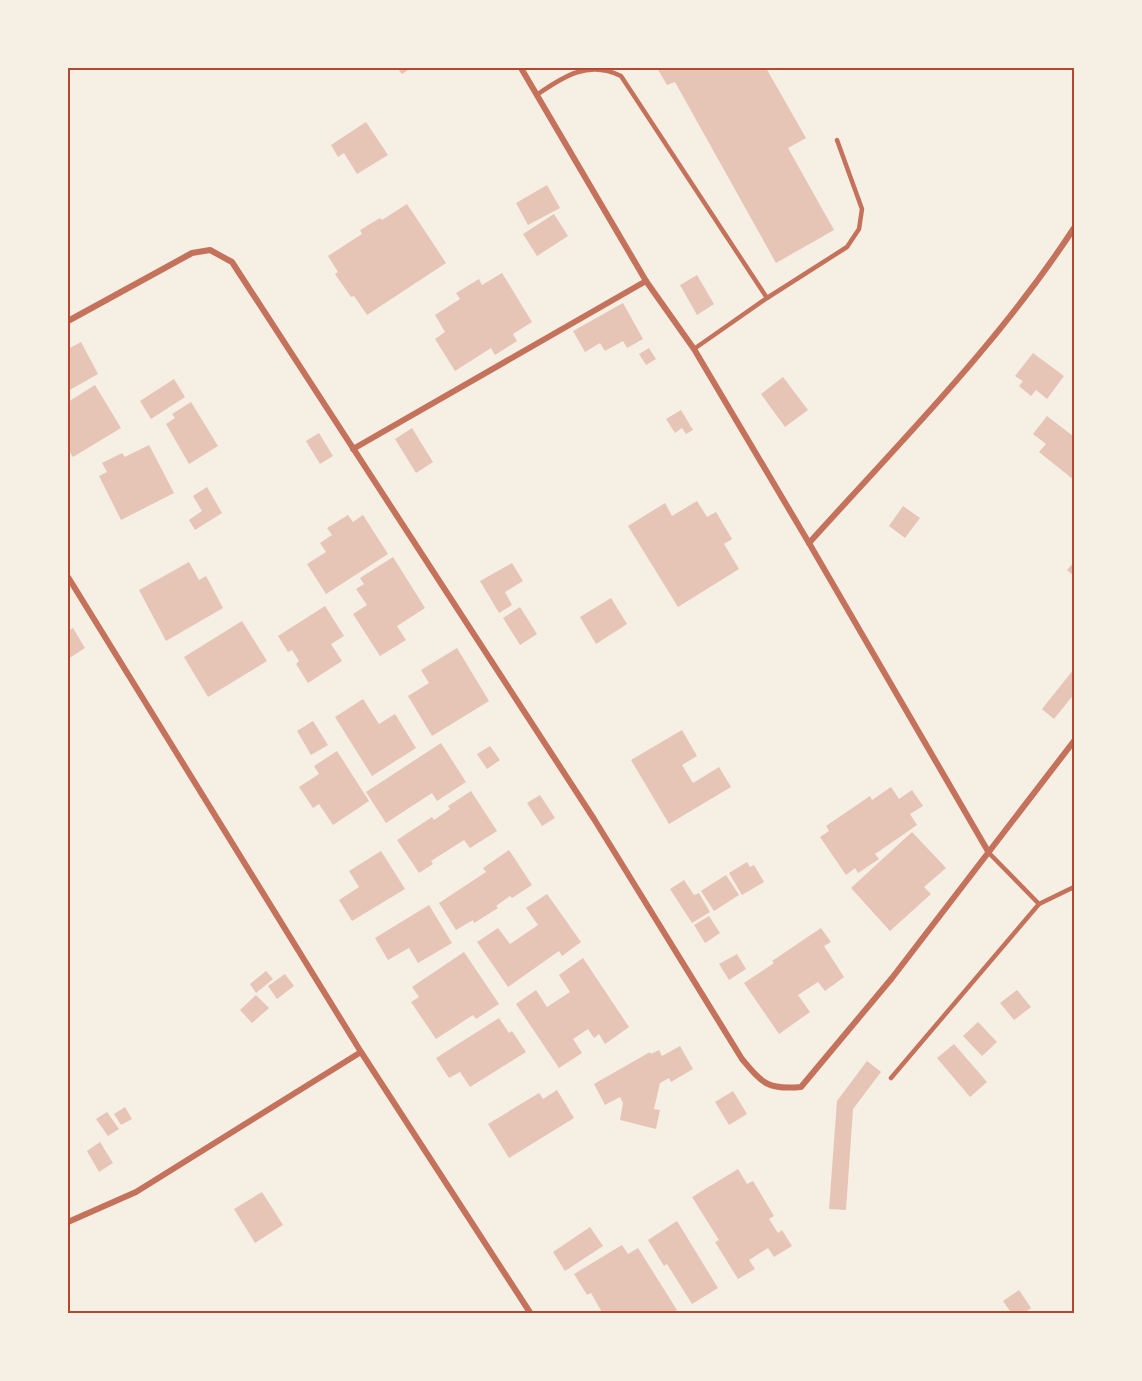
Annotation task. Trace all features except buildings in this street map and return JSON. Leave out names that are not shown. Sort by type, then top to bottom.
[{"type":"street","points":[[521,68],[645,281],[694,350],[989,853]]},
{"type":"street","points":[[809,543],[985,347],[1054,258],[1074,228]]},
{"type":"street","points":[[68,321],[192,253],[210,250],[232,262],[594,819],[742,1059],[758,1078],[778,1089],[801,1086],[892,978],[1074,741]]},
{"type":"street","points":[[353,449],[645,281]]},
{"type":"street","points":[[68,578],[361,1052],[531,1314]]},
{"type":"street","points":[[68,1222],[136,1192],[361,1052]]},
{"type":"lane","points":[[538,94],[562,78],[590,69],[608,69],[621,76],[767,298]]},
{"type":"lane","points":[[694,350],[767,298],[847,246],[859,229],[862,209],[837,140]]},
{"type":"lane","points":[[989,853],[1039,904]]},
{"type":"lane","points":[[891,1078],[1039,904],[1074,887]]}]
